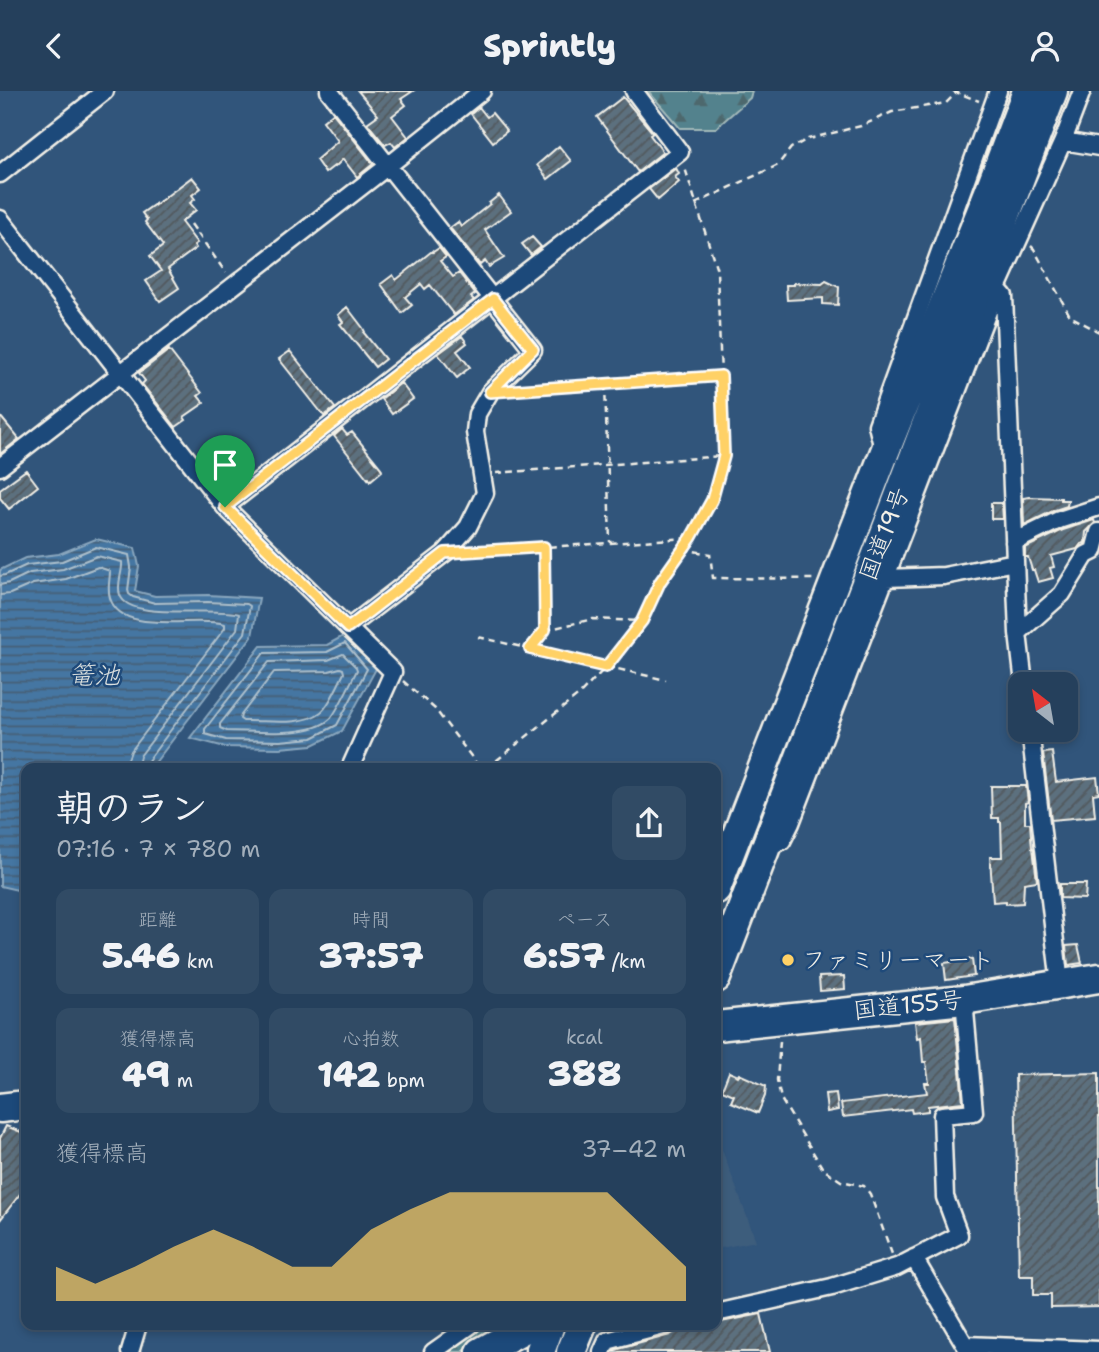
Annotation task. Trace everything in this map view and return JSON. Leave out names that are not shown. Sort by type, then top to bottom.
[{"type":"highway","name":"国道19号","points":[[721,875],[1027,91]]},
{"type":"highway","name":"国道19号","points":[[721,965],[1053,91]]},
{"type":"highway","name":"国道155号","points":[[721,1025],[964,1000],[1099,978]]},
{"type":"highway","points":[[0,1108],[21,1106]]},
{"type":"highway","points":[[481,1352],[522,1330]]},
{"type":"highway","points":[[540,1352],[548,1330]]},
{"type":"highway","points":[[571,1352],[580,1330]]},
{"type":"street","points":[[0,174],[105,91]]},
{"type":"street","points":[[329,91],[533,349],[490,392],[477,414],[475,432],[485,493],[468,527],[445,553],[348,628]]},
{"type":"street","points":[[0,467],[482,91]]},
{"type":"street","points":[[225,507],[680,152],[634,91]]},
{"type":"street","points":[[765,848],[782,841],[791,823],[997,288],[1063,141],[1082,91]]},
{"type":"street","points":[[884,454],[877,425],[995,99]]},
{"type":"street","points":[[1063,141],[1099,147]]},
{"type":"street","points":[[0,219],[225,507],[393,672],[352,763]]},
{"type":"street","points":[[997,288],[1004,296],[1018,633],[1023,672]]},
{"type":"street","points":[[1014,542],[1059,520],[1099,507]]},
{"type":"street","points":[[1018,633],[1062,594],[1086,555],[1094,551],[1099,532]]},
{"type":"street","points":[[886,578],[944,576],[1015,562]]},
{"type":"street","points":[[1031,742],[1060,984]]},
{"type":"street","points":[[721,1313],[832,1287],[897,1266],[959,1235],[945,1197],[942,1115],[974,1112],[964,1000]]},
{"type":"street","points":[[914,1258],[965,1346],[1099,1350]]},
{"type":"street","points":[[130,1352],[137,1330]]},
{"type":"street","points":[[433,1352],[464,1330]]},
{"type":"street","points":[[602,1352],[607,1341],[648,1330]]},
{"type":"path","points":[[695,204],[778,165],[791,148],[808,139],[861,127],[892,111],[946,103],[955,92],[995,99]]},
{"type":"path","points":[[493,763],[580,694],[606,667],[642,621],[660,582],[691,538],[712,500],[724,456],[718,270],[680,152]]},
{"type":"path","points":[[191,224],[235,284]]},
{"type":"path","points":[[1019,239],[1034,249],[1070,316],[1099,332]]},
{"type":"path","points":[[490,392],[721,376]]},
{"type":"path","points":[[605,384],[610,542]]},
{"type":"path","points":[[482,474],[724,456]]},
{"type":"path","points":[[445,553],[691,538]]},
{"type":"path","points":[[544,547],[545,630]]},
{"type":"path","points":[[683,548],[710,554],[713,579],[817,579]]},
{"type":"path","points":[[530,649],[545,630],[593,619],[642,621]]},
{"type":"path","points":[[478,637],[666,680]]},
{"type":"path","points":[[393,672],[435,709],[476,763]]},
{"type":"path","points":[[781,1030],[777,1080],[781,1099],[823,1169],[841,1181],[864,1186],[870,1194],[897,1266]]},
{"type":"shaded area","points":[[721,1147],[756,1241],[721,1248]]},
{"type":"green space","points":[[648,91],[752,91],[750,98],[716,128],[680,128]]},
{"type":"green space","points":[[471,1330],[504,1330],[462,1352],[442,1352]]},
{"type":"water","name":"篭池","points":[[96,539],[135,548],[139,566],[135,591],[155,596],[259,598],[252,636],[155,763],[21,763],[21,891],[0,886],[0,570],[25,558],[59,554]]},
{"type":"water","points":[[347,634],[377,667],[342,731],[313,745],[280,748],[225,747],[190,738],[261,646],[327,645]]},
{"type":"building","points":[[358,91],[413,91],[401,99],[406,105],[392,116],[408,137],[395,147],[391,142],[385,145],[367,123],[378,115]]},
{"type":"building","points":[[623,97],[653,133],[650,135],[663,152],[638,172],[597,117]]},
{"type":"building","points":[[479,107],[487,117],[492,113],[507,131],[493,142],[471,114]]},
{"type":"building","points":[[333,113],[373,164],[357,177],[343,159],[325,173],[316,160],[338,141],[323,121]]},
{"type":"building","points":[[559,146],[571,161],[548,179],[537,165]]},
{"type":"building","points":[[676,168],[679,174],[675,177],[679,182],[658,200],[649,189]]},
{"type":"building","points":[[192,177],[201,188],[192,195],[195,199],[190,203],[196,210],[181,222],[197,243],[194,245],[196,248],[168,269],[179,288],[160,301],[146,281],[161,271],[150,256],[163,246],[145,222],[147,220],[142,213]]},
{"type":"building","points":[[499,195],[511,211],[485,230],[504,258],[489,267],[485,261],[480,265],[450,228],[458,222],[461,227]]},
{"type":"building","points":[[532,237],[541,247],[531,255],[522,244]]},
{"type":"building","points":[[439,248],[446,257],[440,261],[453,277],[459,273],[475,294],[471,297],[474,300],[454,315],[430,285],[425,289],[421,284],[405,297],[412,305],[402,313],[381,284],[393,275],[396,280]]},
{"type":"building","points":[[826,281],[839,287],[838,305],[823,304],[823,298],[787,300],[786,285],[822,284]]},
{"type":"building","points":[[347,307],[385,359],[375,367],[340,324],[343,322],[338,315]]},
{"type":"building","points":[[462,336],[467,343],[457,351],[470,367],[457,378],[438,354]]},
{"type":"building","points":[[169,350],[202,393],[198,396],[204,403],[184,417],[186,420],[176,427],[142,384],[145,381],[139,373]]},
{"type":"building","points":[[290,351],[335,408],[324,416],[279,359]]},
{"type":"building","points":[[401,383],[413,399],[392,414],[381,399]]},
{"type":"building","points":[[0,416],[19,439],[0,454]]},
{"type":"building","points":[[342,429],[347,435],[352,432],[381,468],[382,471],[370,481],[334,436]]},
{"type":"building","points":[[26,470],[38,486],[9,509],[0,498],[0,489]]},
{"type":"building","points":[[1023,498],[1068,500],[1067,506],[1024,525]]},
{"type":"building","points":[[991,503],[1002,503],[1003,519],[991,519]]},
{"type":"building","points":[[1094,520],[1095,523],[1086,532],[1085,543],[1077,549],[1051,556],[1053,578],[1038,582],[1028,557],[1025,557],[1025,548],[1063,530]]},
{"type":"building","points":[[1052,752],[1056,782],[1097,777],[1099,793],[1093,794],[1095,816],[1051,820],[1043,753]]},
{"type":"building","points":[[991,786],[1026,786],[1028,802],[1025,803],[1025,823],[1030,823],[1037,881],[1024,883],[1023,903],[993,902],[990,857],[1002,857],[1001,822],[999,818],[992,818]]},
{"type":"building","points":[[1060,884],[1086,884],[1085,899],[1060,898]]},
{"type":"building","points":[[1078,945],[1082,963],[1068,965],[1066,946]]},
{"type":"building","points":[[972,959],[974,976],[946,980],[944,963]]},
{"type":"building","points":[[844,976],[845,989],[820,991],[819,977]]},
{"type":"building","points":[[955,1018],[963,1102],[928,1106],[928,1111],[912,1113],[911,1109],[843,1117],[841,1103],[927,1093],[925,1083],[929,1083],[926,1062],[923,1062],[921,1037],[917,1038],[915,1022]]},
{"type":"building","points":[[729,1072],[766,1086],[758,1113],[731,1102],[734,1095],[722,1090]]},
{"type":"building","points":[[1099,1073],[1099,1307],[1051,1308],[1051,1295],[1033,1295],[1033,1276],[1019,1276],[1015,1075]]},
{"type":"building","points":[[836,1093],[838,1110],[827,1112],[825,1094]]},
{"type":"building","points":[[6,1126],[21,1132],[21,1193],[0,1220],[0,1138]]},
{"type":"building","points":[[761,1314],[770,1352],[614,1352],[670,1335],[676,1330],[721,1330],[721,1322]]},
{"type":"place","name":"ファミリーマート","points":[[788,960]]},
{"type":"route","points":[[493,299],[533,349],[490,392],[721,376],[724,456],[712,500],[691,538],[660,582],[642,621],[606,667],[530,649],[545,630],[544,547],[445,553],[348,628],[225,507],[493,299]]}]
